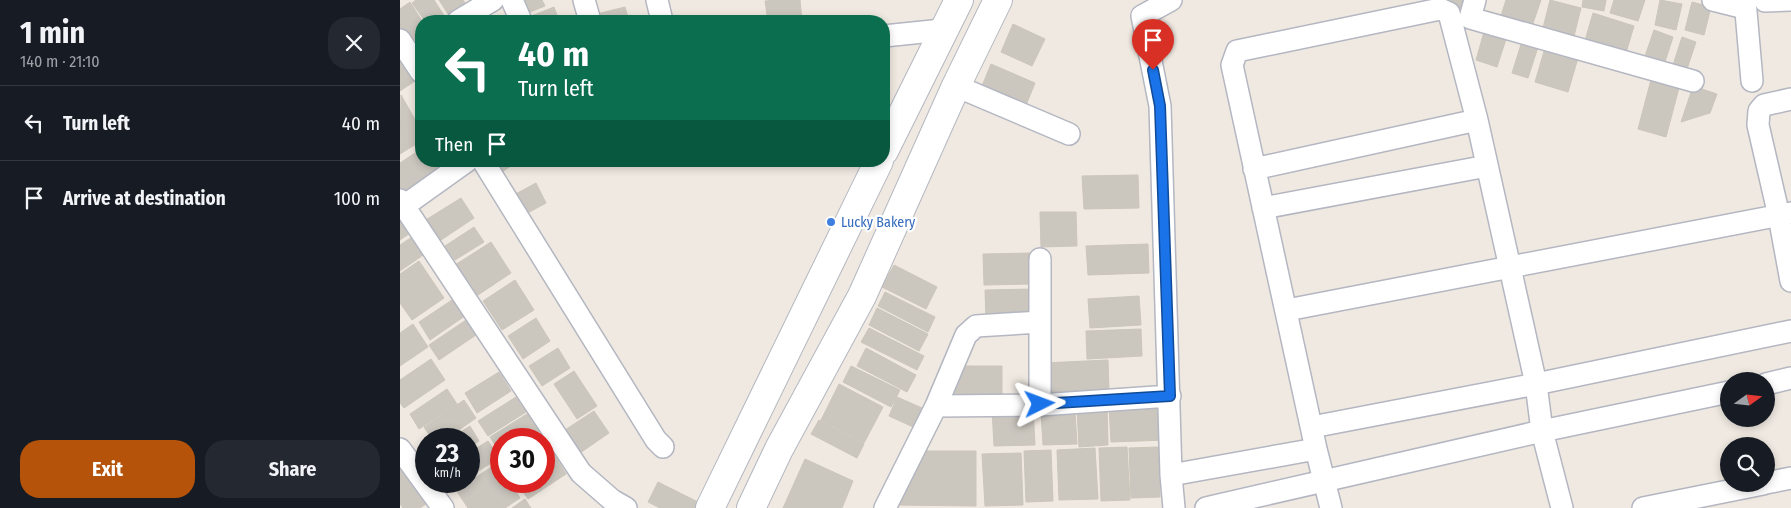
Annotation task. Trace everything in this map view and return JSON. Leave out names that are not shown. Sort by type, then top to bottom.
[{"type":"main road","points":[[890,138],[958,0]]},
{"type":"main road","points":[[751,508],[779,449],[862,296],[956,86],[998,0]]},
{"type":"main road","points":[[942,30],[977,43]]},
{"type":"main road","points":[[710,508],[876,167]]},
{"type":"street","points":[[468,15],[493,0]]},
{"type":"street","points":[[512,0],[518,15]]},
{"type":"street","points":[[584,0],[588,15]]},
{"type":"street","points":[[658,0],[661,15]]},
{"type":"street","points":[[1171,0],[1142,16],[1160,106],[1174,508]]},
{"type":"street","points":[[1475,0],[1470,18],[1694,81]]},
{"type":"street","points":[[1713,0],[1752,3],[1790,0]]},
{"type":"street","points":[[1752,3],[1752,81]]},
{"type":"street","points":[[1331,508],[1316,449],[1232,65],[1237,51],[1440,9],[1450,13],[1477,120],[1536,384],[1542,431],[1562,508]]},
{"type":"street","points":[[890,35],[942,30]]},
{"type":"street","points":[[407,48],[415,62]]},
{"type":"street","points":[[956,86],[1068,134]]},
{"type":"street","points":[[1791,99],[1764,105],[1759,111],[1758,125],[1785,215],[1791,281]]},
{"type":"street","points":[[1254,169],[1477,120]]},
{"type":"street","points":[[1263,208],[1487,166]]},
{"type":"street","points":[[458,167],[402,203],[581,473],[612,500],[626,508]]},
{"type":"street","points":[[487,167],[662,447]]},
{"type":"street","points":[[1286,310],[1785,215]]},
{"type":"street","points":[[1040,259],[1040,404]]},
{"type":"street","points":[[885,508],[936,406],[966,335],[976,326],[1040,322]]},
{"type":"street","points":[[1312,427],[1536,384],[1791,331]]},
{"type":"street","points":[[1775,382],[1791,378]]},
{"type":"street","points":[[1206,508],[1542,431],[1720,394]]},
{"type":"street","points":[[936,406],[1040,404],[1170,396]]},
{"type":"street","points":[[400,449],[443,508]]},
{"type":"street","points":[[1172,475],[1316,449]]},
{"type":"street","points":[[1775,481],[1791,478]]},
{"type":"street","points":[[1643,508],[1720,492]]},
{"type":"building","points":[[416,0],[434,0],[444,15],[421,15],[412,3]]},
{"type":"building","points":[[439,0],[463,0],[467,6],[453,15],[449,15]]},
{"type":"building","points":[[516,0],[542,0],[545,6],[522,15]]},
{"type":"building","points":[[800,0],[801,15],[767,15],[765,1]]},
{"type":"building","points":[[1436,0],[1464,0],[1462,8]]},
{"type":"building","points":[[1506,0],[1541,0],[1530,32],[1499,22]]},
{"type":"building","points":[[1550,0],[1581,8],[1572,44],[1541,36]]},
{"type":"building","points":[[1583,0],[1606,0],[1604,11],[1582,7]]},
{"type":"building","points":[[1614,0],[1645,0],[1638,21],[1610,13]]},
{"type":"building","points":[[1660,0],[1682,4],[1676,30],[1655,25]]},
{"type":"building","points":[[410,2],[418,15],[415,15],[415,39],[409,43],[400,29],[400,9]]},
{"type":"building","points":[[1692,2],[1711,7],[1704,35],[1685,30]]},
{"type":"building","points":[[554,7],[557,15],[534,15]]},
{"type":"building","points":[[625,7],[627,15],[593,15]]},
{"type":"building","points":[[1593,13],[1634,26],[1625,56],[1584,44]]},
{"type":"building","points":[[1013,24],[1045,39],[1032,66],[1001,52]]},
{"type":"building","points":[[1654,30],[1673,37],[1663,68],[1643,62]]},
{"type":"building","points":[[1484,32],[1506,39],[1497,67],[1476,60]]},
{"type":"building","points":[[1682,37],[1696,42],[1686,72],[1672,68]]},
{"type":"building","points":[[1523,38],[1539,44],[1528,78],[1512,73]]},
{"type":"building","points":[[1545,48],[1578,58],[1568,92],[1535,82]]},
{"type":"building","points":[[408,56],[415,67],[415,81],[400,91],[400,61]]},
{"type":"building","points":[[991,64],[1035,83],[1024,110],[980,91]]},
{"type":"building","points":[[1652,76],[1680,84],[1666,137],[1638,129]]},
{"type":"building","points":[[1693,86],[1717,94],[1710,113],[1681,122]]},
{"type":"building","points":[[401,95],[415,120],[415,145],[400,154]]},
{"type":"building","points":[[415,153],[415,167],[442,167],[404,193],[400,187],[400,163]]},
{"type":"building","points":[[492,167],[510,167],[497,175]]},
{"type":"building","points":[[1138,175],[1139,208],[1084,209],[1082,176]]},
{"type":"building","points":[[536,183],[546,203],[522,216],[512,196]]},
{"type":"building","points":[[461,198],[474,218],[438,242],[424,221]]},
{"type":"building","points":[[1040,212],[1076,212],[1077,246],[1041,247]]},
{"type":"building","points":[[400,216],[413,231],[400,240]]},
{"type":"building","points":[[474,227],[484,242],[455,260],[445,246]]},
{"type":"building","points":[[418,233],[429,251],[400,271],[400,245]]},
{"type":"building","points":[[491,242],[511,273],[475,297],[455,265]]},
{"type":"building","points":[[1148,244],[1149,273],[1088,275],[1086,246]]},
{"type":"building","points":[[1031,253],[1031,284],[984,285],[983,254]]},
{"type":"building","points":[[419,261],[444,298],[412,320],[400,303],[400,274]]},
{"type":"building","points":[[894,265],[937,287],[926,309],[882,287]]},
{"type":"building","points":[[515,280],[534,310],[502,330],[483,301]]},
{"type":"building","points":[[1034,289],[1034,320],[986,321],[985,290]]},
{"type":"building","points":[[885,292],[935,317],[928,332],[878,306]]},
{"type":"building","points":[[461,294],[472,311],[430,340],[419,322]]},
{"type":"building","points":[[1139,296],[1141,325],[1090,328],[1088,299]]},
{"type":"building","points":[[877,308],[928,334],[919,351],[869,325]]},
{"type":"building","points":[[536,318],[550,341],[523,359],[508,336]]},
{"type":"building","points":[[466,320],[476,335],[439,360],[429,345]]},
{"type":"building","points":[[413,324],[428,347],[400,366],[400,333]]},
{"type":"building","points":[[869,328],[924,356],[917,370],[861,342]]},
{"type":"building","points":[[1141,329],[1142,356],[1087,359],[1086,331]]},
{"type":"building","points":[[558,348],[570,368],[542,386],[529,366]]},
{"type":"building","points":[[866,348],[916,375],[907,392],[857,366]]},
{"type":"building","points":[[431,359],[445,380],[404,408],[400,403],[400,380]]},
{"type":"building","points":[[1108,360],[1109,391],[1045,394],[1043,363]]},
{"type":"building","points":[[851,366],[900,390],[891,407],[843,382]]},
{"type":"building","points":[[958,366],[1002,366],[1002,401],[942,399]]},
{"type":"building","points":[[574,371],[597,406],[577,419],[554,384]]},
{"type":"building","points":[[499,372],[511,391],[477,413],[465,393]]},
{"type":"building","points":[[839,384],[883,407],[864,443],[821,420]]},
{"type":"building","points":[[447,389],[457,404],[421,428],[418,428],[410,414]]},
{"type":"building","points":[[516,397],[526,412],[501,428],[490,428],[490,435],[488,436],[478,421]]},
{"type":"building","points":[[897,397],[931,412],[922,431],[889,416]]},
{"type":"building","points":[[464,400],[476,418],[462,428],[424,427]]},
{"type":"building","points":[[1164,402],[1166,440],[1111,442],[1109,405]]},
{"type":"building","points":[[1033,407],[1035,445],[994,446],[992,409]]},
{"type":"building","points":[[1107,407],[1108,445],[1079,447],[1077,408]]},
{"type":"building","points":[[535,409],[546,427],[544,428],[504,428]]},
{"type":"building","points":[[594,411],[609,433],[580,453],[565,430]]},
{"type":"building","points":[[1075,412],[1077,444],[1043,445],[1041,413]]},
{"type":"building","points":[[819,420],[864,444],[857,458],[811,434]]},
{"type":"building","points":[[488,441],[490,444],[490,464],[480,470],[480,446]]},
{"type":"building","points":[[1127,447],[1130,500],[1101,501],[1099,448]]},
{"type":"building","points":[[1158,447],[1160,497],[1131,498],[1129,448]]},
{"type":"building","points":[[1095,448],[1098,499],[1059,500],[1057,450]]},
{"type":"building","points":[[1051,450],[1053,501],[1026,502],[1024,451]]},
{"type":"building","points":[[926,451],[976,451],[976,506],[897,505]]},
{"type":"building","points":[[1021,453],[1023,505],[985,506],[982,454]]},
{"type":"building","points":[[555,456],[566,474],[555,481]]},
{"type":"building","points":[[400,457],[415,477],[415,493],[427,493],[432,500],[420,508],[403,508],[400,504]]},
{"type":"building","points":[[805,459],[853,481],[842,508],[783,508]]},
{"type":"building","points":[[490,468],[490,493],[517,493],[520,498],[505,508],[468,508],[458,493],[480,493],[480,475]]},
{"type":"building","points":[[658,482],[698,502],[696,508],[660,508],[648,502]]},
{"type":"building","points":[[524,493],[537,493],[528,499]]},
{"type":"building","points":[[525,499],[531,508],[512,508]]},
{"type":"place","name":"Lucky Bakery","points":[[831,222]]},
{"type":"route","points":[[1040,404],[1170,396],[1160,106],[1153,70]]}]
